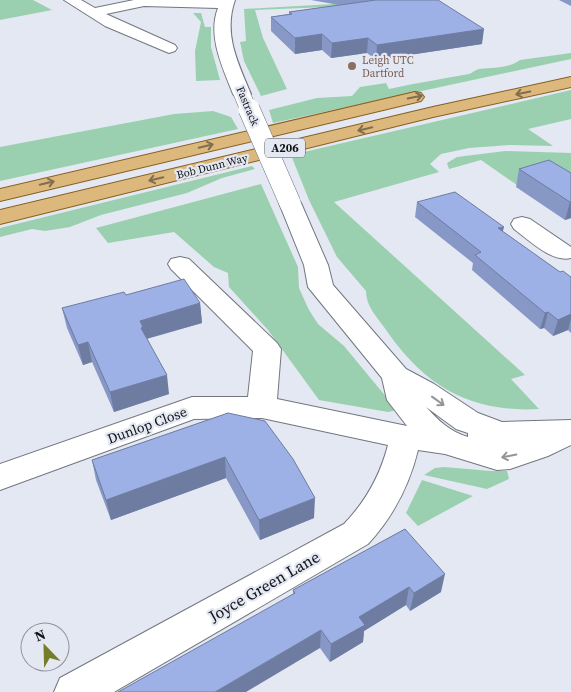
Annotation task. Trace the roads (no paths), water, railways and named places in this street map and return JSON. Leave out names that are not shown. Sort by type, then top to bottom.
[{"type":"main road","name":"Bob Dunn Way","points":[[0,195],[433,94],[571,65]]},
{"type":"main road","name":"Bob Dunn Way","points":[[0,217],[424,114],[571,82]]},
{"type":"street","points":[[71,0],[110,23],[169,48]]},
{"type":"street","points":[[93,13],[144,2],[227,2]]},
{"type":"street","name":"Fastrack","points":[[227,2],[222,24],[223,43],[242,94],[316,265],[320,287],[340,307],[396,376]]},
{"type":"street","points":[[522,224],[569,254]]},
{"type":"street","points":[[180,264],[267,349],[262,406]]},
{"type":"street","points":[[396,376],[424,391],[466,420],[500,434]]},
{"type":"street","points":[[396,376],[402,400],[429,430],[446,442],[497,458],[504,458],[537,448],[570,431]]},
{"type":"street","name":"Dunlop Close","points":[[0,477],[192,408],[262,406],[405,437],[446,442]]},
{"type":"street","points":[[446,442],[500,434],[570,431]]},
{"type":"street","name":"Joyce Green Lane","points":[[80,690],[356,534],[371,519],[392,484],[405,437]]},
{"type":"place","name":"Leigh UTC Dartford","points":[[352,66]]}]
